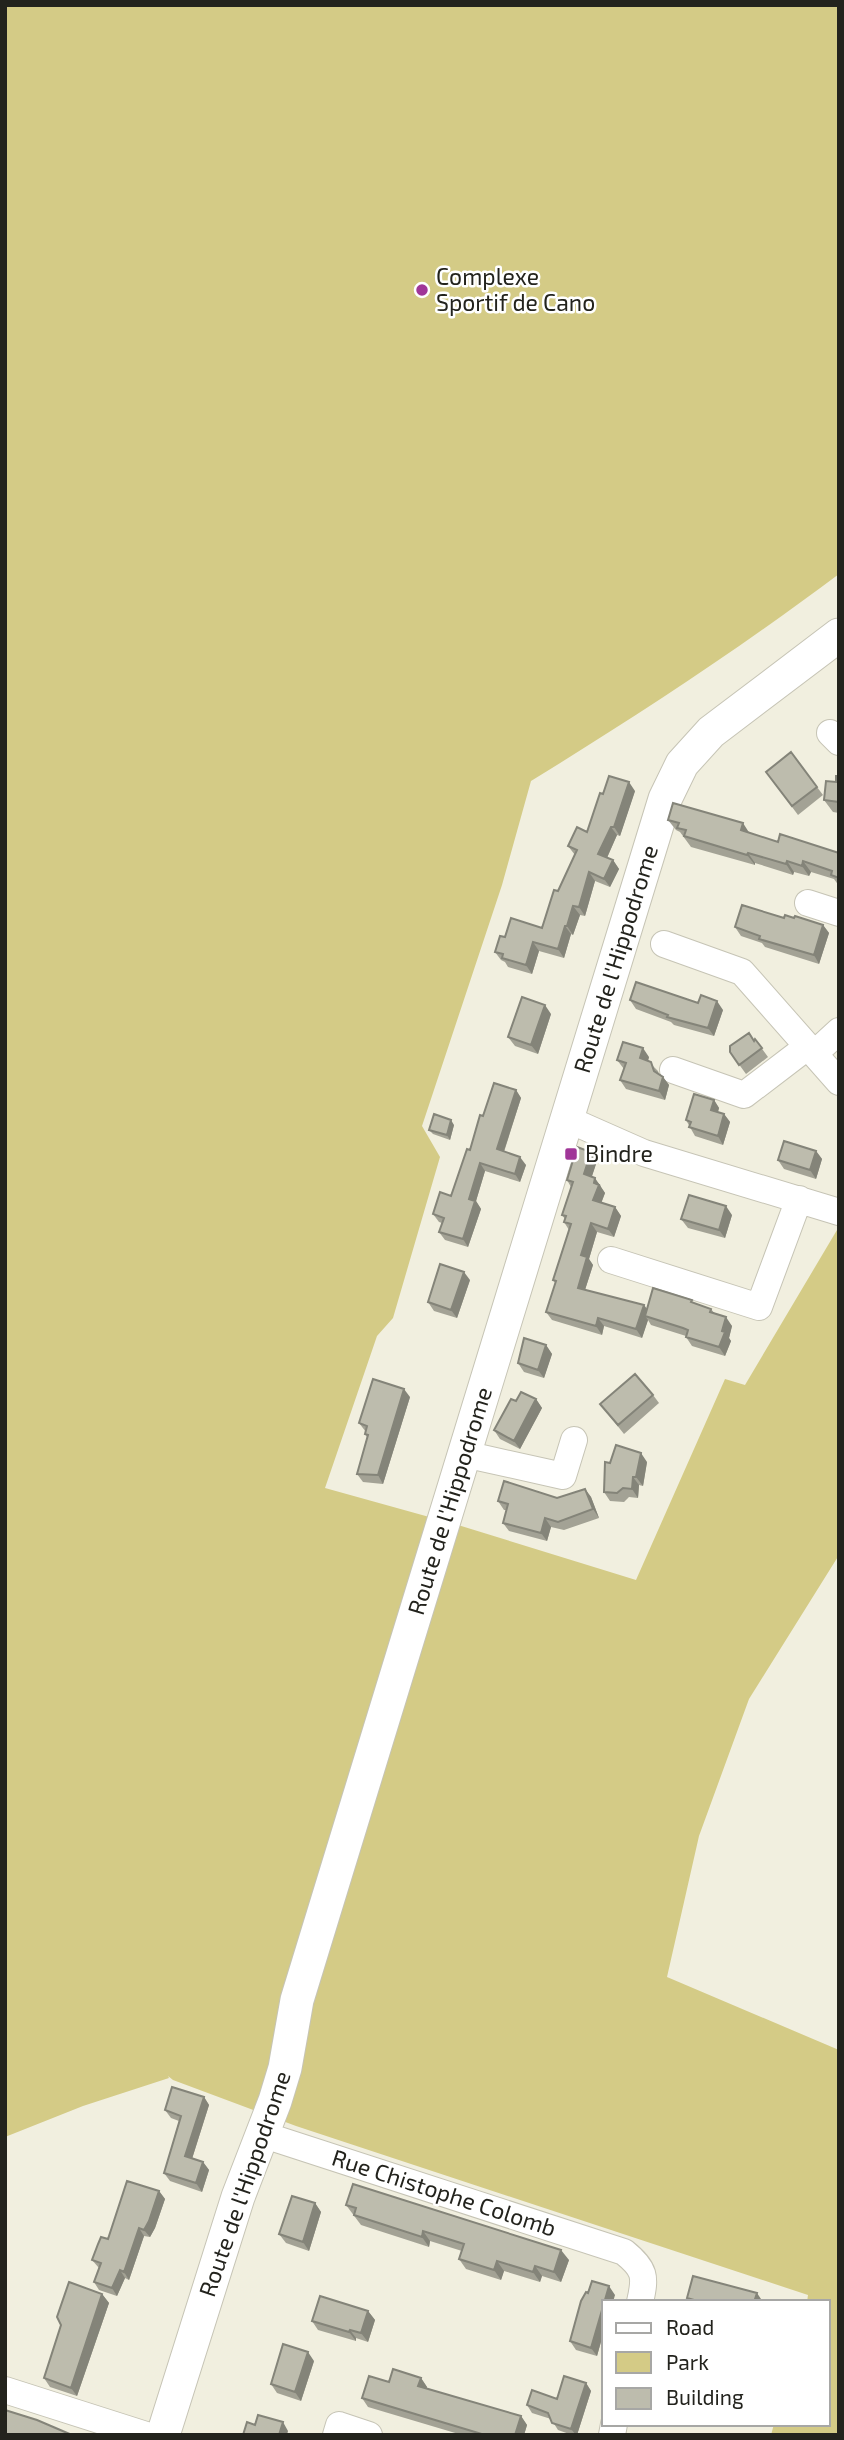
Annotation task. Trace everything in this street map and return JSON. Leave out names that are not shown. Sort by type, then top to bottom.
[{"type":"main road","name":"Route de l'Hippodrome","points":[[163,2435],[237,2197],[264,2135],[285,2068],[297,2000],[665,799],[682,764],[711,732],[839,635]]},
{"type":"street","points":[[808,903],[839,913]]},
{"type":"street","points":[[664,944],[742,972],[839,1082]]},
{"type":"street","points":[[673,1070],[744,1095],[839,1031]]},
{"type":"street","points":[[567,1119],[644,1153],[799,1199],[837,1206]]},
{"type":"street","points":[[611,1261],[759,1307],[799,1199]]},
{"type":"street","points":[[464,1454],[563,1476],[574,1440]]},
{"type":"street","name":"Rue Chistophe Colomb","points":[[264,2135],[624,2252],[638,2263],[645,2279],[640,2300]]},
{"type":"street","points":[[5,2390],[146,2435]]},
{"type":"street","points":[[337,2435],[340,2425],[369,2435]]},
{"type":"green space","points":[[5,5],[839,5],[839,574],[687,681],[531,781],[502,885],[422,1126],[440,1157],[393,1318],[377,1336],[325,1488],[458,1525],[636,1580],[725,1379],[745,1385],[839,1230],[839,1555],[749,1699],[699,1836],[667,1977],[839,2050],[839,2435],[771,2435],[773,2426],[830,2426],[830,2300],[807,2300],[808,2295],[296,2126],[168,2076],[169,2078],[83,2106],[5,2137]]},
{"type":"building","points":[[791,752],[817,787],[792,806],[766,772]]},
{"type":"building","points":[[609,776],[629,782],[614,827],[611,827],[598,854],[613,860],[604,879],[589,872],[579,907],[573,906],[558,949],[533,942],[526,965],[502,958],[503,954],[495,952],[500,936],[505,937],[511,918],[542,928],[554,890],[558,891],[577,850],[568,846],[577,827],[587,832],[600,793],[603,794]]},
{"type":"building","points":[[836,776],[839,776],[839,802],[824,800],[826,781],[836,782]]},
{"type":"building","points":[[673,803],[743,823],[741,830],[778,842],[780,834],[839,853],[839,878],[831,875],[832,871],[803,861],[802,866],[787,861],[786,864],[684,836],[686,830],[677,828],[679,823],[668,820]]},
{"type":"building","points":[[742,905],[784,918],[785,915],[795,916],[823,925],[814,955],[759,939],[760,936],[735,927]]},
{"type":"building","points":[[636,982],[698,1003],[701,995],[717,1001],[708,1028],[667,1017],[668,1015],[630,1000]]},
{"type":"building","points":[[522,997],[545,1005],[531,1045],[508,1037]]},
{"type":"building","points":[[749,1033],[762,1048],[739,1065],[730,1052],[730,1046]]},
{"type":"building","points":[[623,1042],[643,1048],[640,1058],[651,1062],[654,1071],[663,1077],[659,1091],[620,1080],[626,1063],[617,1060]]},
{"type":"building","points":[[494,1083],[516,1090],[497,1149],[520,1157],[515,1174],[480,1163],[469,1199],[475,1201],[463,1239],[439,1232],[444,1218],[433,1214],[440,1192],[451,1196]]},
{"type":"building","points":[[694,1094],[714,1100],[711,1110],[724,1114],[718,1136],[689,1127],[691,1122],[686,1120]]},
{"type":"building","points":[[434,1114],[451,1120],[447,1135],[429,1130]]},
{"type":"building","points":[[784,1141],[816,1151],[810,1170],[778,1160]]},
{"type":"building","points":[[577,1147],[591,1152],[584,1174],[595,1178],[594,1183],[599,1185],[593,1200],[615,1207],[608,1229],[591,1223],[581,1255],[587,1257],[578,1288],[644,1305],[636,1329],[598,1318],[596,1326],[546,1312],[571,1224],[564,1222],[566,1216],[562,1215],[573,1182],[567,1180]]},
{"type":"building","points":[[689,1195],[726,1206],[719,1230],[681,1219]]},
{"type":"building","points":[[440,1264],[464,1272],[451,1310],[428,1302]]},
{"type":"building","points":[[653,1288],[692,1300],[691,1302],[711,1309],[710,1312],[726,1317],[722,1331],[725,1332],[719,1347],[686,1337],[688,1330],[645,1316]]},
{"type":"building","points":[[524,1338],[546,1345],[538,1370],[518,1363]]},
{"type":"building","points":[[635,1374],[653,1395],[618,1425],[600,1404]]},
{"type":"building","points":[[373,1379],[404,1389],[378,1475],[357,1474],[368,1435],[365,1434],[367,1426],[359,1423]]},
{"type":"building","points":[[521,1392],[536,1399],[514,1441],[494,1430],[511,1399],[516,1401]]},
{"type":"building","points":[[616,1445],[641,1453],[636,1477],[633,1477],[632,1489],[623,1488],[617,1493],[604,1492],[605,1462],[610,1463]]},
{"type":"building","points":[[504,1481],[557,1498],[585,1489],[593,1509],[558,1522],[545,1518],[541,1533],[503,1523],[508,1504],[498,1501]]},
{"type":"building","points":[[172,2087],[204,2097],[185,2156],[203,2162],[196,2183],[164,2173],[181,2116],[165,2110]]},
{"type":"building","points":[[127,2181],[159,2191],[149,2221],[144,2230],[139,2228],[124,2272],[120,2270],[112,2288],[94,2282],[101,2263],[92,2260],[101,2237],[108,2239]]},
{"type":"building","points":[[353,2184],[561,2250],[554,2272],[535,2266],[533,2272],[497,2261],[494,2270],[459,2259],[464,2244],[423,2231],[422,2237],[354,2215],[356,2208],[346,2205]]},
{"type":"building","points":[[292,2196],[315,2203],[303,2242],[279,2234]]},
{"type":"building","points":[[693,2276],[757,2293],[755,2300],[687,2298]]},
{"type":"building","points":[[592,2281],[609,2286],[605,2300],[602,2300],[602,2310],[591,2348],[570,2341],[581,2301],[586,2292],[588,2293]]},
{"type":"building","points":[[69,2282],[102,2294],[71,2388],[44,2378],[61,2325],[57,2317]]},
{"type":"building","points":[[320,2296],[368,2311],[361,2333],[312,2321]]},
{"type":"building","points":[[283,2344],[308,2352],[295,2392],[271,2384]]},
{"type":"building","points":[[393,2369],[421,2378],[418,2386],[521,2416],[515,2435],[485,2435],[362,2398],[369,2376],[389,2382]]},
{"type":"building","points":[[564,2376],[586,2383],[571,2429],[552,2423],[548,2413],[527,2405],[532,2390],[557,2399]]},
{"type":"building","points":[[5,2410],[37,2420],[72,2435],[5,2435]]},
{"type":"building","points":[[258,2415],[283,2422],[279,2435],[243,2435],[247,2422],[255,2425]]},
{"type":"place","name":"Complexe Sportif de Cano","points":[[422,290]]},
{"type":"place","name":"Bindre","points":[[571,1154]]}]
